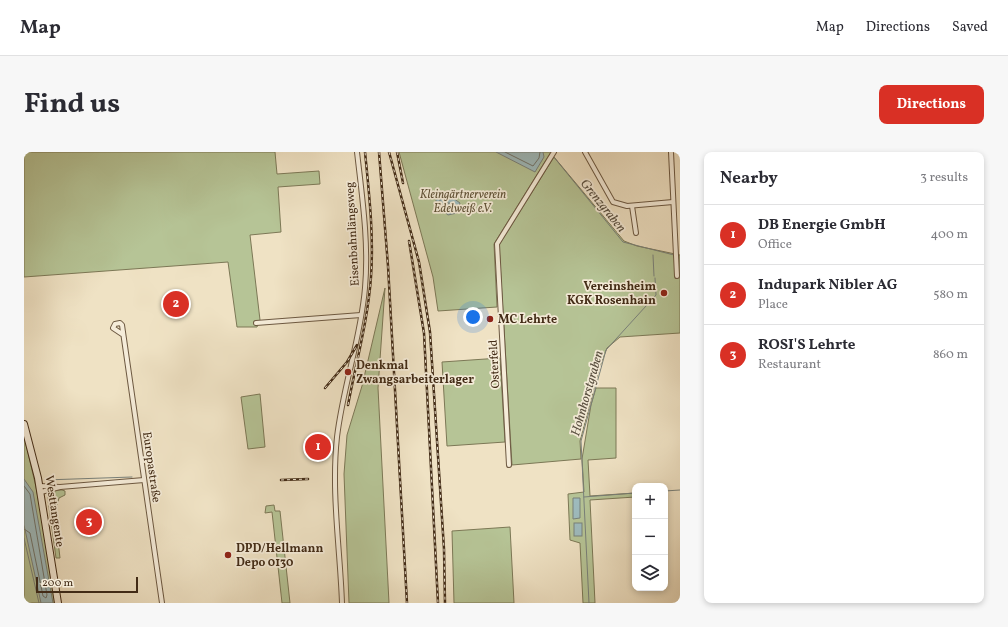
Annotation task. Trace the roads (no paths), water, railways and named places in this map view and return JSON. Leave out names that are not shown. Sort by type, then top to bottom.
[{"type":"main road","name":"Westtangente","points":[[24,424],[40,489],[58,603]]},
{"type":"street","name":"Eisenbahnlängsweg","points":[[342,603],[336,503],[336,458],[345,388],[361,315],[365,289],[365,252],[357,152]]},
{"type":"street","points":[[585,152],[613,202],[620,205],[632,206],[673,202]]},
{"type":"street","points":[[671,152],[678,276]]},
{"type":"street","name":"Osterfeld","points":[[509,465],[498,244],[553,154]]},
{"type":"street","points":[[632,206],[636,233]]},
{"type":"street","points":[[256,323],[361,315]]},
{"type":"street","name":"Europastraße","points":[[122,334],[162,603]]},
{"type":"street","points":[[40,489],[144,480]]},
{"type":"water","points":[[496,152],[543,152],[544,157],[535,172]]},
{"type":"water","points":[[440,193],[450,197],[449,199],[453,198],[460,203],[457,213],[448,215],[436,205],[436,196]]},
{"type":"water","points":[[24,479],[33,492],[53,603],[41,603],[24,525]]},
{"type":"water","points":[[573,498],[580,498],[580,518],[573,519]]},
{"type":"water","points":[[574,523],[582,523],[582,536],[574,536]]},
{"type":"waterway","name":"Grenzgraben","points":[[553,156],[623,242],[674,255]]},
{"type":"waterway","name":"Hohnhorstgraben","points":[[653,255],[654,276]]},
{"type":"waterway","name":"Hohnhorstgraben","points":[[589,603],[581,441],[606,350],[656,295],[655,278]]},
{"type":"waterway","points":[[45,480],[132,477]]},
{"type":"waterway","points":[[668,491],[680,490]]},
{"type":"waterway","points":[[584,497],[632,493]]},
{"type":"waterway","points":[[24,538],[39,603]]},
{"type":"railway","points":[[348,405],[365,325],[371,277],[371,230],[365,152]]},
{"type":"railway","points":[[379,152],[388,266],[407,603]]},
{"type":"railway","points":[[389,152],[419,262],[430,332],[444,549],[445,603]]},
{"type":"railway","points":[[397,152],[403,183]]},
{"type":"railway","points":[[409,241],[424,333],[438,603]]},
{"type":"railway","points":[[325,388],[347,362],[357,345]]},
{"type":"railway","points":[[281,480],[308,479]]},
{"type":"place","name":"Vereinsheim KGK Rosenhain","points":[[664,293]]},
{"type":"place","name":"Indupark Nibler AG","points":[[176,304]]},
{"type":"place","name":"MC Lehrte","points":[[490,319]]},
{"type":"place","name":"Denkmal Zwangsarbeiterlager","points":[[348,372]]},
{"type":"place","name":"DB Energie GmbH","points":[[318,447]]},
{"type":"place","name":"ROSI'S Lehrte","points":[[89,522]]},
{"type":"place","name":"DPD/Hellmann Depo 0130","points":[[228,555]]},
{"type":"park label","name":"Kleingärtnerverein Edelweiß e.V.","points":[[463,201]]}]
